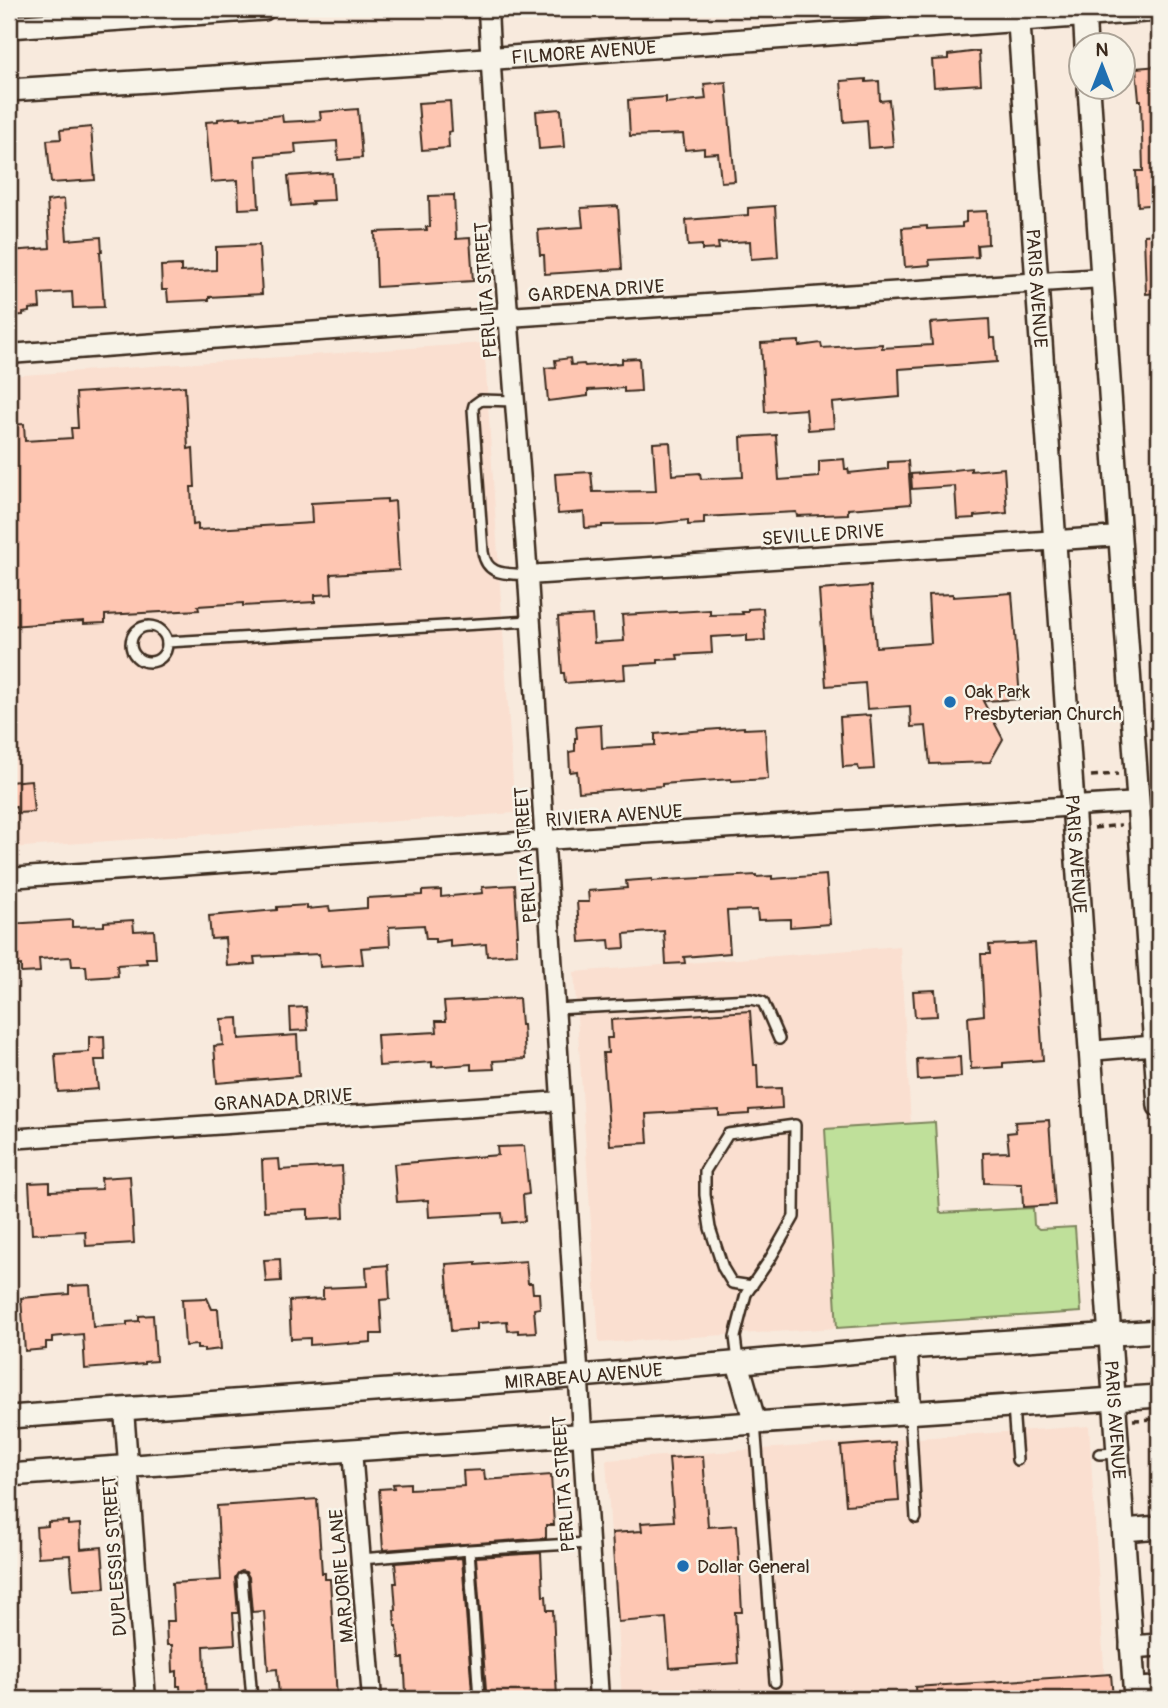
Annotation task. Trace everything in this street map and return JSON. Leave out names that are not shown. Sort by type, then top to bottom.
[{"type":"street","points":[[9,27],[264,9]]},
{"type":"street","name":"PERLITA STREET","points":[[488,9],[531,621],[598,1699]]},
{"type":"street","name":"FILMORE AVENUE","points":[[9,90],[490,59],[1018,14],[1159,10]]},
{"type":"street","points":[[1084,12],[1086,32]]},
{"type":"street","name":"PARIS AVENUE","points":[[1018,14],[1115,1399],[1108,1454],[1124,1530],[1135,1694]]},
{"type":"street","points":[[1090,102],[1157,1046],[1159,1106]]},
{"type":"street","name":"GARDENA DRIVE","points":[[9,354],[508,317],[1102,278]]},
{"type":"street","name":"SEVILLE DRIVE","points":[[528,575],[1120,536]]},
{"type":"street","name":"RIVIERA AVENUE","points":[[9,878],[1139,802]]},
{"type":"street","points":[[1090,1051],[1157,1046]]},
{"type":"street","name":"GRANADA DRIVE","points":[[9,1139],[561,1101]]},
{"type":"street","name":"MIRABEAU AVENUE","points":[[9,1417],[577,1377],[906,1348],[1159,1331]]},
{"type":"street","points":[[906,1348],[910,1414]]},
{"type":"street","points":[[738,1363],[755,1423]]},
{"type":"street","points":[[9,1475],[1159,1396]]},
{"type":"street","name":"DUPLESSIS STREET","points":[[124,1409],[146,1699]]},
{"type":"street","name":"MARJORIE LANE","points":[[352,1450],[372,1699]]},
{"type":"street","points":[[1124,1530],[1159,1527]]},
{"type":"street","points":[[1131,1647],[1159,1645]]},
{"type":"street","points":[[1135,1694],[1159,1686]]},
{"type":"lane","points":[[515,401],[481,400],[473,409],[483,552],[487,566],[494,571],[528,575]]},
{"type":"lane","points":[[167,642],[531,621]]},
{"type":"lane","points":[[147,626],[158,628],[167,642],[164,653],[150,662],[143,661],[134,654],[131,642],[136,631],[147,626]]},
{"type":"lane","points":[[555,1009],[751,999],[763,1002],[779,1039]]},
{"type":"lane","points":[[738,1363],[735,1337],[746,1294],[769,1259],[794,1217],[795,1125],[728,1134],[705,1171],[710,1228],[723,1268],[732,1283],[751,1286]]},
{"type":"lane","points":[[1013,1407],[1017,1460]]},
{"type":"lane","points":[[910,1414],[916,1518]]},
{"type":"lane","points":[[755,1423],[775,1682]]},
{"type":"lane","points":[[361,1559],[588,1543]]},
{"type":"lane","points":[[469,1550],[480,1699]]},
{"type":"lane","points":[[242,1578],[251,1699]]},
{"type":"path","points":[[1085,776],[1121,774]]},
{"type":"path","points":[[1085,828],[1123,825]]},
{"type":"path","points":[[1128,1420],[1159,1419]]},
{"type":"shaded area","points":[[484,343],[515,813],[9,848],[9,376]]},
{"type":"shaded area","points":[[900,946],[911,1123],[825,1129],[837,1328],[599,1343],[574,972]]},
{"type":"shaded area","points":[[1089,1426],[1106,1699],[622,1699],[606,1460]]},
{"type":"green space","points":[[935,1122],[940,1213],[1033,1208],[1034,1225],[1039,1229],[1075,1227],[1081,1312],[837,1328],[825,1129]]},
{"type":"building","points":[[979,51],[981,84],[934,87],[932,60]]},
{"type":"building","points":[[1159,66],[1159,204],[1138,206],[1136,171],[1143,171],[1141,100],[1136,68]]},
{"type":"building","points":[[866,79],[866,82],[879,81],[880,101],[889,100],[893,146],[869,148],[867,120],[844,122],[841,81]]},
{"type":"building","points":[[726,82],[735,181],[721,182],[718,153],[704,154],[704,148],[685,150],[683,134],[630,136],[628,100],[666,97],[666,103],[706,99],[704,84]]},
{"type":"building","points":[[450,101],[452,131],[448,132],[449,148],[422,150],[418,103]]},
{"type":"building","points":[[358,109],[362,158],[338,160],[337,141],[295,144],[296,153],[256,156],[259,208],[239,209],[238,180],[211,182],[206,122],[282,115],[283,122],[321,120],[320,112]]},
{"type":"building","points":[[561,109],[564,147],[539,149],[536,111]]},
{"type":"building","points":[[91,127],[95,180],[51,183],[47,140],[61,139],[60,130]]},
{"type":"building","points":[[332,173],[334,200],[291,206],[288,176]]},
{"type":"building","points":[[454,195],[456,239],[470,238],[473,281],[377,287],[375,232],[427,230],[426,227],[430,227],[429,196]]},
{"type":"building","points":[[64,199],[67,240],[101,237],[104,307],[73,308],[72,292],[39,294],[40,308],[29,309],[29,312],[23,315],[9,316],[9,251],[50,248],[47,201]]},
{"type":"building","points":[[618,206],[622,269],[545,274],[538,230],[583,227],[581,208]]},
{"type":"building","points":[[775,206],[778,257],[751,259],[750,241],[718,243],[719,249],[702,250],[702,245],[688,246],[686,220],[748,215],[748,208]]},
{"type":"building","points":[[987,211],[988,244],[977,245],[978,257],[929,260],[930,265],[905,267],[902,228],[962,227],[962,223],[966,222],[966,212]]},
{"type":"building","points":[[1159,234],[1159,293],[1146,294],[1144,235]]},
{"type":"building","points":[[259,245],[262,294],[168,302],[167,290],[162,290],[161,266],[181,265],[181,272],[216,270],[216,247]]},
{"type":"building","points":[[989,319],[990,338],[995,338],[997,362],[899,369],[900,397],[832,403],[834,428],[808,430],[806,409],[765,412],[761,343],[799,341],[799,346],[821,343],[822,348],[882,344],[882,348],[932,345],[930,323]]},
{"type":"building","points":[[570,358],[571,365],[585,366],[622,363],[622,359],[639,358],[641,391],[624,392],[624,388],[588,390],[588,396],[548,401],[545,368],[556,367],[555,360]]},
{"type":"building","points":[[185,386],[188,449],[193,448],[193,525],[198,524],[198,530],[312,523],[311,503],[387,499],[387,502],[395,501],[399,570],[331,574],[332,594],[315,595],[315,602],[198,606],[199,610],[105,615],[105,623],[84,624],[84,621],[9,626],[9,425],[24,424],[25,441],[72,438],[71,428],[78,428],[76,393]]},
{"type":"building","points":[[776,435],[779,480],[819,477],[819,461],[844,459],[845,469],[848,469],[849,473],[888,469],[888,462],[908,461],[911,504],[848,509],[848,514],[797,516],[796,512],[704,517],[704,524],[688,525],[688,520],[585,528],[584,512],[558,514],[555,474],[591,472],[593,492],[656,491],[653,443],[670,442],[672,475],[700,473],[701,479],[743,477],[741,437]]},
{"type":"building","points":[[971,468],[971,471],[1004,468],[1007,513],[957,519],[955,486],[912,489],[911,474]]},
{"type":"building","points":[[871,586],[876,647],[931,643],[928,595],[953,594],[953,597],[1012,593],[1020,699],[983,701],[1003,739],[990,762],[930,764],[926,726],[911,727],[910,706],[867,709],[865,683],[826,686],[819,590]]},
{"type":"building","points":[[763,608],[765,640],[747,641],[747,635],[711,637],[712,653],[677,655],[678,659],[658,660],[658,663],[624,665],[625,679],[565,683],[558,617],[592,615],[594,643],[624,641],[622,615],[710,610],[710,615],[743,614],[742,612],[748,612],[748,609]]},
{"type":"building","points":[[870,715],[874,769],[843,767],[840,717]]},
{"type":"building","points":[[601,725],[602,748],[655,745],[655,734],[744,727],[765,728],[768,779],[731,779],[579,792],[577,771],[570,772],[569,752],[575,751],[576,727]]},
{"type":"building","points":[[31,780],[34,812],[17,813],[16,807],[9,808],[9,782]]},
{"type":"building","points":[[826,875],[830,924],[790,927],[790,919],[758,920],[757,910],[727,911],[730,953],[684,957],[685,963],[666,964],[664,931],[624,934],[625,948],[610,949],[609,940],[580,942],[577,902],[589,902],[588,891],[627,888],[626,881],[772,876],[772,879]]},
{"type":"building","points":[[515,885],[517,954],[487,956],[486,944],[450,947],[450,940],[435,942],[435,939],[426,939],[424,925],[389,927],[390,946],[361,948],[363,964],[320,967],[319,954],[254,957],[255,964],[227,966],[225,938],[211,939],[209,916],[307,905],[307,909],[329,907],[330,911],[367,908],[367,898],[422,895],[422,891],[441,890],[441,897],[483,893],[482,887]]},
{"type":"building","points":[[72,920],[72,927],[104,926],[104,922],[133,920],[134,931],[154,930],[156,958],[146,958],[147,963],[117,965],[118,976],[87,978],[86,966],[72,966],[71,957],[39,959],[40,972],[21,973],[21,965],[9,966],[9,924]]},
{"type":"building","points":[[1035,943],[1043,1060],[971,1069],[968,1017],[984,1015],[981,954],[990,954],[989,945]]},
{"type":"building","points":[[935,990],[937,1016],[915,1017],[913,991]]},
{"type":"building","points":[[519,998],[525,1059],[493,1061],[494,1069],[471,1070],[471,1064],[432,1067],[432,1062],[379,1066],[377,1035],[437,1032],[436,1021],[446,1021],[444,1002]]},
{"type":"building","points":[[306,1007],[308,1030],[291,1031],[290,1008]]},
{"type":"building","points":[[750,1011],[758,1089],[781,1088],[782,1108],[749,1110],[749,1114],[719,1116],[719,1110],[646,1114],[648,1143],[610,1145],[603,1053],[608,1053],[607,1038],[612,1038],[611,1020]]},
{"type":"building","points":[[238,1018],[239,1039],[297,1035],[299,1076],[217,1083],[214,1046],[223,1045],[221,1019]]},
{"type":"building","points":[[104,1036],[105,1060],[95,1060],[98,1089],[58,1092],[55,1054],[89,1052],[89,1037]]},
{"type":"building","points":[[960,1057],[961,1077],[918,1080],[917,1059]]},
{"type":"building","points":[[1049,1120],[1055,1205],[1023,1207],[1022,1184],[984,1183],[983,1153],[1009,1152],[1007,1133],[1016,1132],[1015,1122]]},
{"type":"building","points":[[524,1146],[529,1194],[523,1195],[525,1221],[503,1223],[502,1213],[429,1217],[428,1200],[397,1202],[394,1164],[498,1155],[497,1147]]},
{"type":"building","points":[[279,1159],[280,1170],[342,1166],[344,1217],[308,1219],[308,1209],[264,1211],[262,1160]]},
{"type":"building","points":[[130,1176],[134,1243],[86,1246],[85,1231],[32,1234],[29,1183],[50,1182],[50,1191],[102,1189],[101,1178]]},
{"type":"building","points":[[280,1259],[281,1281],[266,1282],[264,1260]]},
{"type":"building","points":[[526,1261],[528,1283],[532,1283],[533,1293],[539,1293],[540,1308],[534,1309],[536,1332],[508,1331],[507,1321],[477,1323],[477,1329],[451,1331],[446,1264],[476,1262],[476,1265]]},
{"type":"building","points":[[388,1265],[390,1299],[380,1300],[382,1334],[371,1334],[371,1342],[348,1344],[310,1345],[310,1338],[291,1339],[289,1301],[323,1299],[323,1288],[367,1286],[366,1267]]},
{"type":"building","points":[[90,1285],[93,1327],[127,1325],[127,1322],[139,1321],[139,1316],[153,1315],[156,1361],[85,1369],[83,1334],[52,1337],[52,1342],[46,1342],[46,1349],[25,1351],[21,1298],[69,1294],[69,1286]]},
{"type":"building","points":[[207,1298],[212,1309],[218,1309],[221,1349],[204,1351],[197,1349],[197,1345],[185,1346],[182,1299]]},
{"type":"building","points":[[895,1442],[899,1501],[846,1505],[841,1446]]},
{"type":"building","points":[[703,1456],[708,1527],[737,1525],[742,1612],[735,1612],[738,1663],[670,1668],[666,1618],[618,1622],[612,1533],[642,1531],[641,1523],[674,1521],[669,1458]]},
{"type":"building","points":[[484,1470],[485,1480],[551,1475],[554,1525],[546,1525],[546,1538],[383,1550],[379,1489],[394,1488],[393,1484],[410,1483],[410,1489],[464,1486],[463,1471]]},
{"type":"building","points":[[317,1499],[322,1573],[325,1573],[325,1579],[330,1579],[337,1699],[279,1697],[277,1669],[268,1670],[264,1611],[252,1612],[249,1577],[242,1571],[235,1578],[238,1613],[233,1613],[235,1644],[204,1646],[206,1699],[181,1699],[180,1686],[177,1686],[177,1671],[173,1672],[172,1645],[167,1645],[166,1621],[174,1621],[172,1583],[221,1580],[217,1506]]},
{"type":"building","points":[[68,1521],[68,1525],[80,1524],[81,1549],[102,1547],[105,1588],[73,1590],[70,1555],[38,1557],[36,1527],[48,1526],[48,1522]]},
{"type":"building","points":[[541,1553],[543,1596],[546,1596],[547,1610],[553,1610],[557,1699],[490,1699],[489,1691],[486,1691],[476,1557]]},
{"type":"building","points":[[462,1558],[472,1692],[437,1695],[438,1699],[410,1699],[409,1692],[406,1692],[404,1658],[400,1658],[395,1626],[395,1563]]},
{"type":"building","points":[[1111,1674],[1113,1699],[916,1699],[915,1687]]},
{"type":"place","name":"Oak Park Presbyterian Church","points":[[950,702]]},
{"type":"place","name":"Dollar General","points":[[683,1566]]}]
